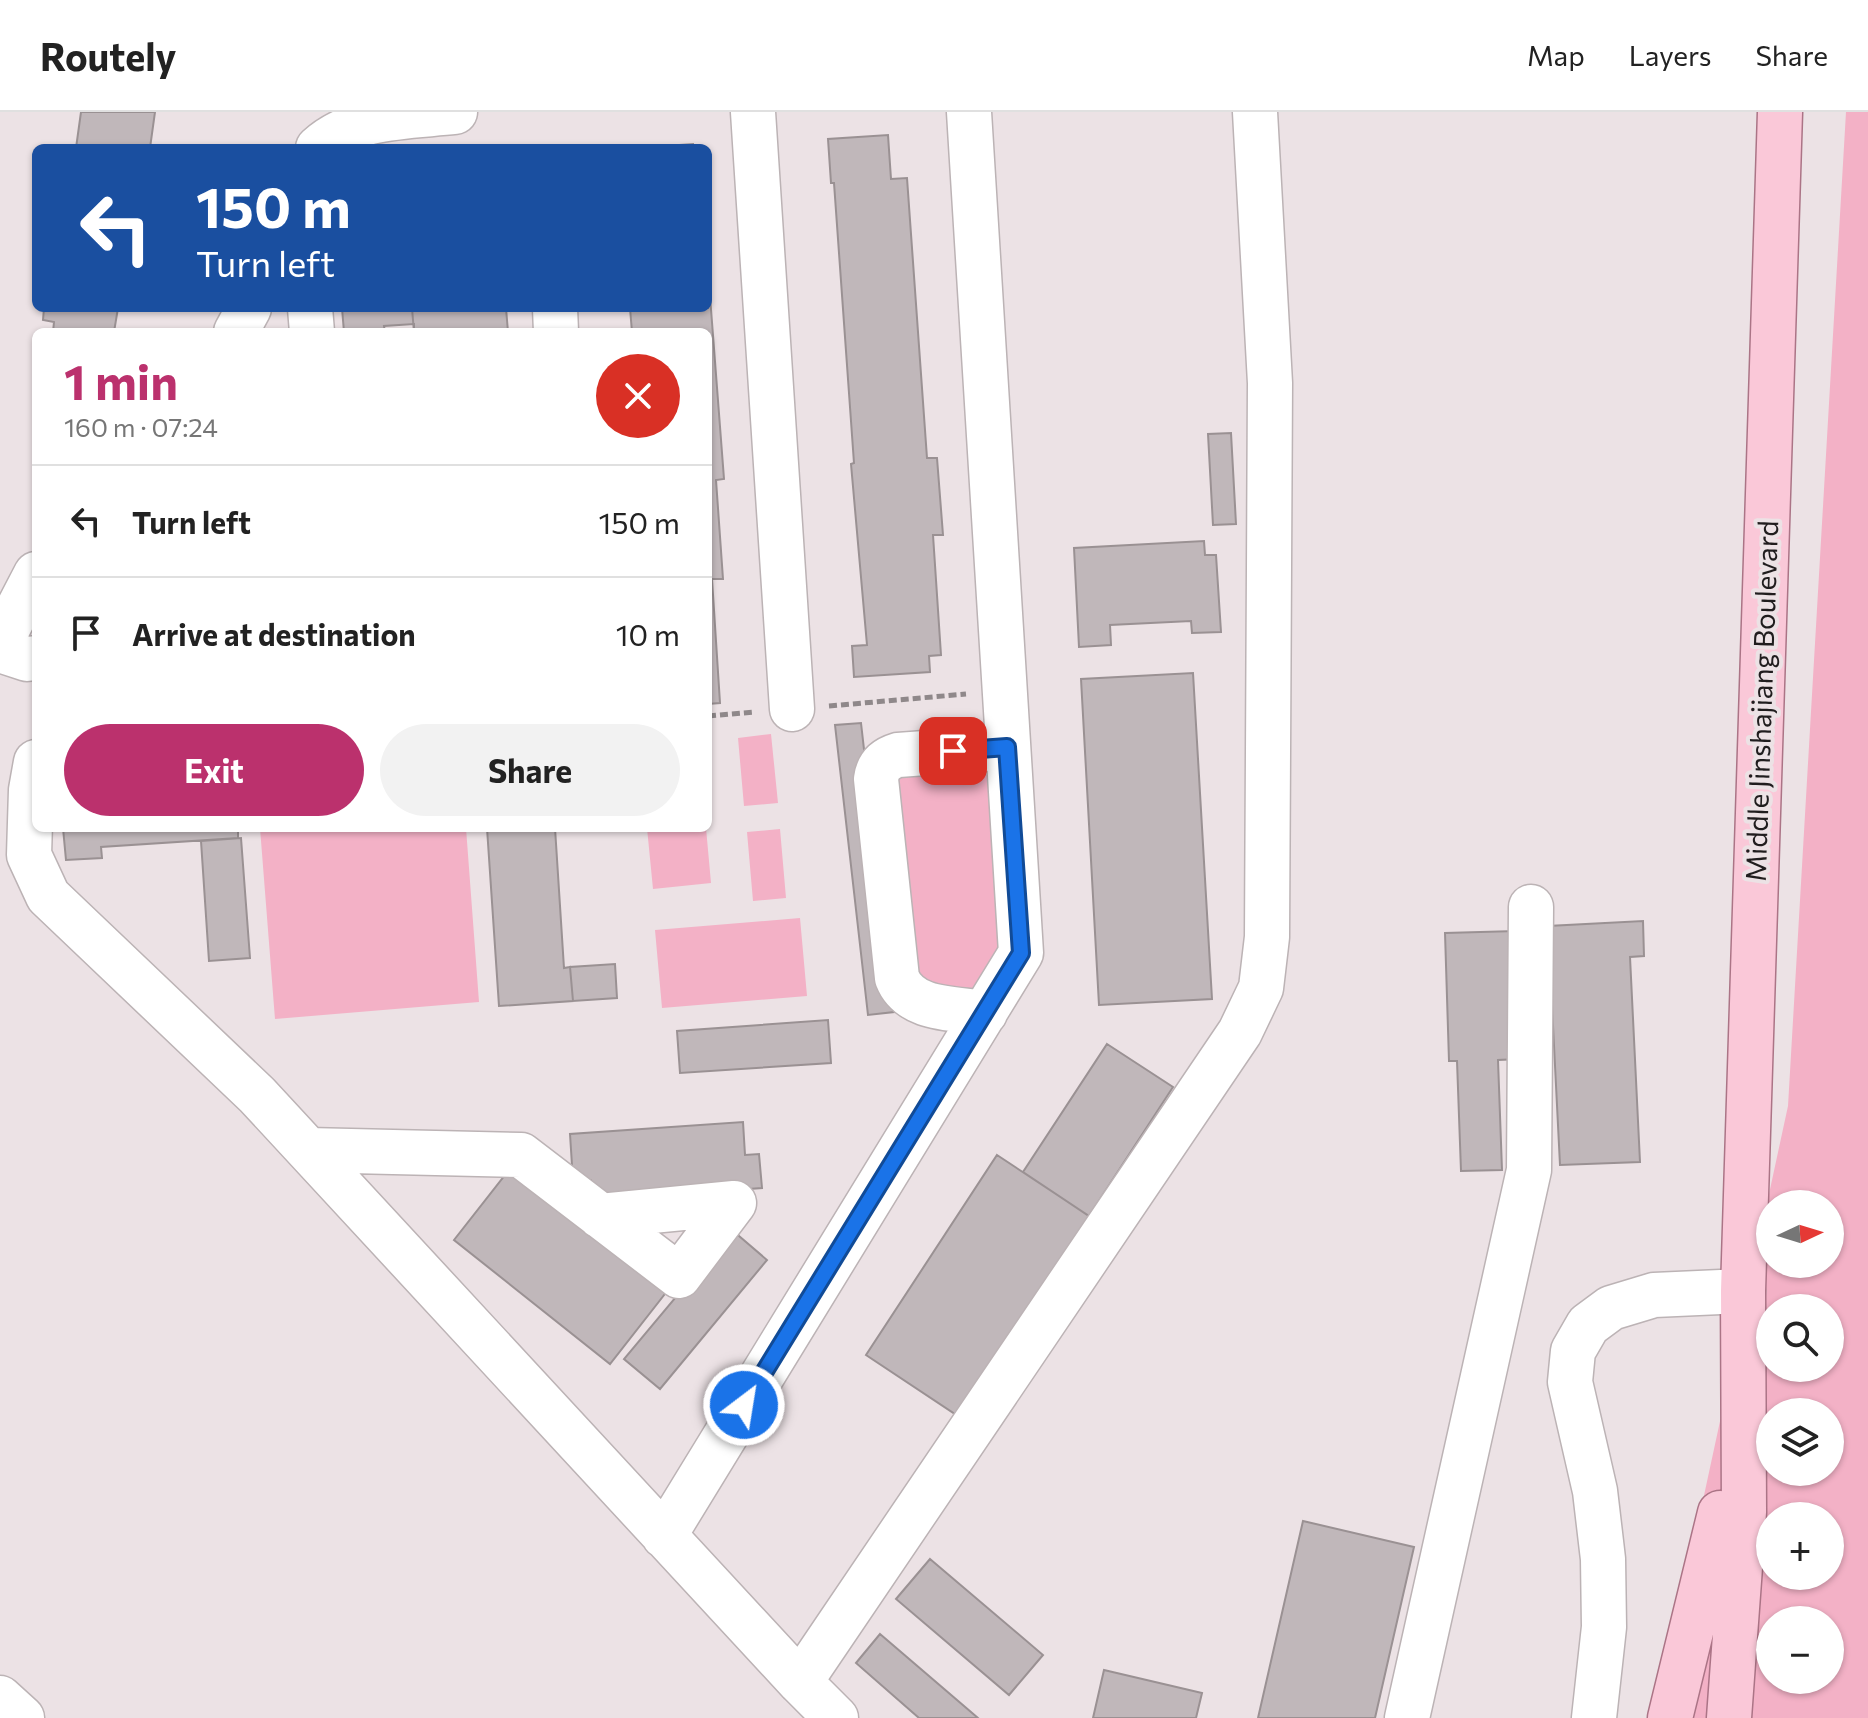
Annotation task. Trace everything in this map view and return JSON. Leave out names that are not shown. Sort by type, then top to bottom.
[{"type":"main road","name":"Middle Jinshajiang Boulevard","points":[[1729,1718],[1744,1512],[1743,1291],[1780,112]]},
{"type":"main road","name":"Middle Jinshajiang Boulevard","points":[[1699,1718],[1743,1291]]},
{"type":"main road","points":[[1670,1718],[1720,1513]]},
{"type":"street","points":[[322,144],[333,133],[373,121],[455,112]]},
{"type":"street","points":[[753,112],[792,709]]},
{"type":"street","points":[[664,1536],[1021,953],[969,112]]},
{"type":"street","points":[[800,1682],[1240,1032],[1261,988],[1267,937],[1270,383],[1255,112]]},
{"type":"street","points":[[16,653],[32,590]]},
{"type":"street","points":[[985,1013],[923,1003],[914,1000],[900,986],[876,779],[877,770],[883,763],[898,755],[1007,747]]},
{"type":"street","points":[[32,784],[29,855],[48,896],[257,1095],[836,1718]]},
{"type":"street","points":[[1407,1718],[1529,1170],[1531,907]]},
{"type":"street","points":[[308,1150],[521,1155],[600,1216]]},
{"type":"street","points":[[1594,1718],[1604,1627],[1603,1559],[1595,1491],[1570,1382],[1573,1351],[1588,1325],[1611,1308],[1654,1295],[1743,1291]]},
{"type":"street","points":[[0,1698],[22,1718]]},
{"type":"path","points":[[712,716],[1003,691]]},
{"type":"shaded area","points":[[1846,112],[1868,112],[1868,1718],[1656,1718],[1756,1254],[1756,1278],[1844,1278],[1844,1190],[1770,1190],[1788,1106]]},
{"type":"shaded area","points":[[771,734],[778,803],[744,806],[738,738]]},
{"type":"shaded area","points":[[982,768],[992,782],[1007,940],[988,979],[972,989],[928,991],[914,984],[893,772]]},
{"type":"shaded area","points":[[780,829],[786,898],[753,901],[747,832]]},
{"type":"shaded area","points":[[260,832],[466,832],[479,1002],[275,1019]]},
{"type":"shaded area","points":[[647,832],[706,832],[711,883],[653,889]]},
{"type":"shaded area","points":[[800,918],[807,996],[662,1008],[655,930]]},
{"type":"building","points":[[81,112],[155,112],[151,144],[77,144]]},
{"type":"building","points":[[888,135],[891,179],[907,178],[927,458],[937,458],[943,535],[933,535],[941,655],[929,656],[930,672],[854,677],[852,646],[867,645],[851,464],[854,463],[834,183],[831,183],[828,139]]},
{"type":"building","points":[[44,312],[117,312],[115,328],[53,328],[54,322],[43,320]]},
{"type":"building","points":[[342,312],[506,312],[508,328],[414,328],[414,324],[344,328]]},
{"type":"building","points":[[412,312],[506,312],[508,328],[414,328]]},
{"type":"building","points":[[630,312],[711,312],[724,479],[716,480],[723,579],[712,579],[712,328],[632,328]]},
{"type":"building","points":[[1231,433],[1236,524],[1213,525],[1208,434]]},
{"type":"building","points":[[1204,541],[1205,555],[1216,555],[1221,632],[1192,633],[1191,621],[1110,625],[1111,645],[1079,647],[1074,548]]},
{"type":"building","points":[[712,579],[720,703],[712,704]]},
{"type":"building","points":[[1193,673],[1212,999],[1099,1005],[1081,679]]},
{"type":"building","points":[[861,723],[894,1012],[868,1015],[835,725]]},
{"type":"building","points":[[63,832],[238,832],[238,838],[101,847],[102,858],[66,860]]},
{"type":"building","points":[[487,832],[555,832],[564,968],[570,967],[573,1001],[499,1006]]},
{"type":"building","points":[[241,838],[250,958],[209,961],[201,841]]},
{"type":"building","points":[[1643,921],[1644,956],[1630,957],[1640,1162],[1560,1165],[1548,926]]},
{"type":"building","points":[[1516,931],[1520,1059],[1498,1060],[1502,1170],[1461,1171],[1457,1061],[1449,1061],[1445,933]]},
{"type":"building","points":[[615,964],[617,998],[573,1001],[570,967]]},
{"type":"building","points":[[828,1020],[831,1063],[680,1073],[677,1031]]},
{"type":"building","points":[[1107,1044],[1173,1087],[1089,1216],[1023,1172]]},
{"type":"building","points":[[743,1122],[745,1155],[759,1154],[762,1188],[593,1200],[591,1180],[573,1181],[570,1134]]},
{"type":"building","points":[[997,1155],[1089,1216],[958,1416],[866,1355]]},
{"type":"building","points":[[512,1166],[668,1290],[610,1364],[454,1240]]},
{"type":"building","points":[[732,1230],[767,1260],[660,1389],[624,1359]]},
{"type":"building","points":[[1303,1521],[1414,1547],[1375,1718],[1258,1718]]},
{"type":"building","points":[[930,1559],[1043,1655],[1009,1695],[896,1599]]},
{"type":"building","points":[[880,1634],[978,1718],[919,1718],[856,1663]]},
{"type":"building","points":[[1104,1670],[1202,1693],[1196,1718],[1093,1718]]},
{"type":"route","points":[[744,1405],[1021,953],[1007,747],[953,751]]}]
